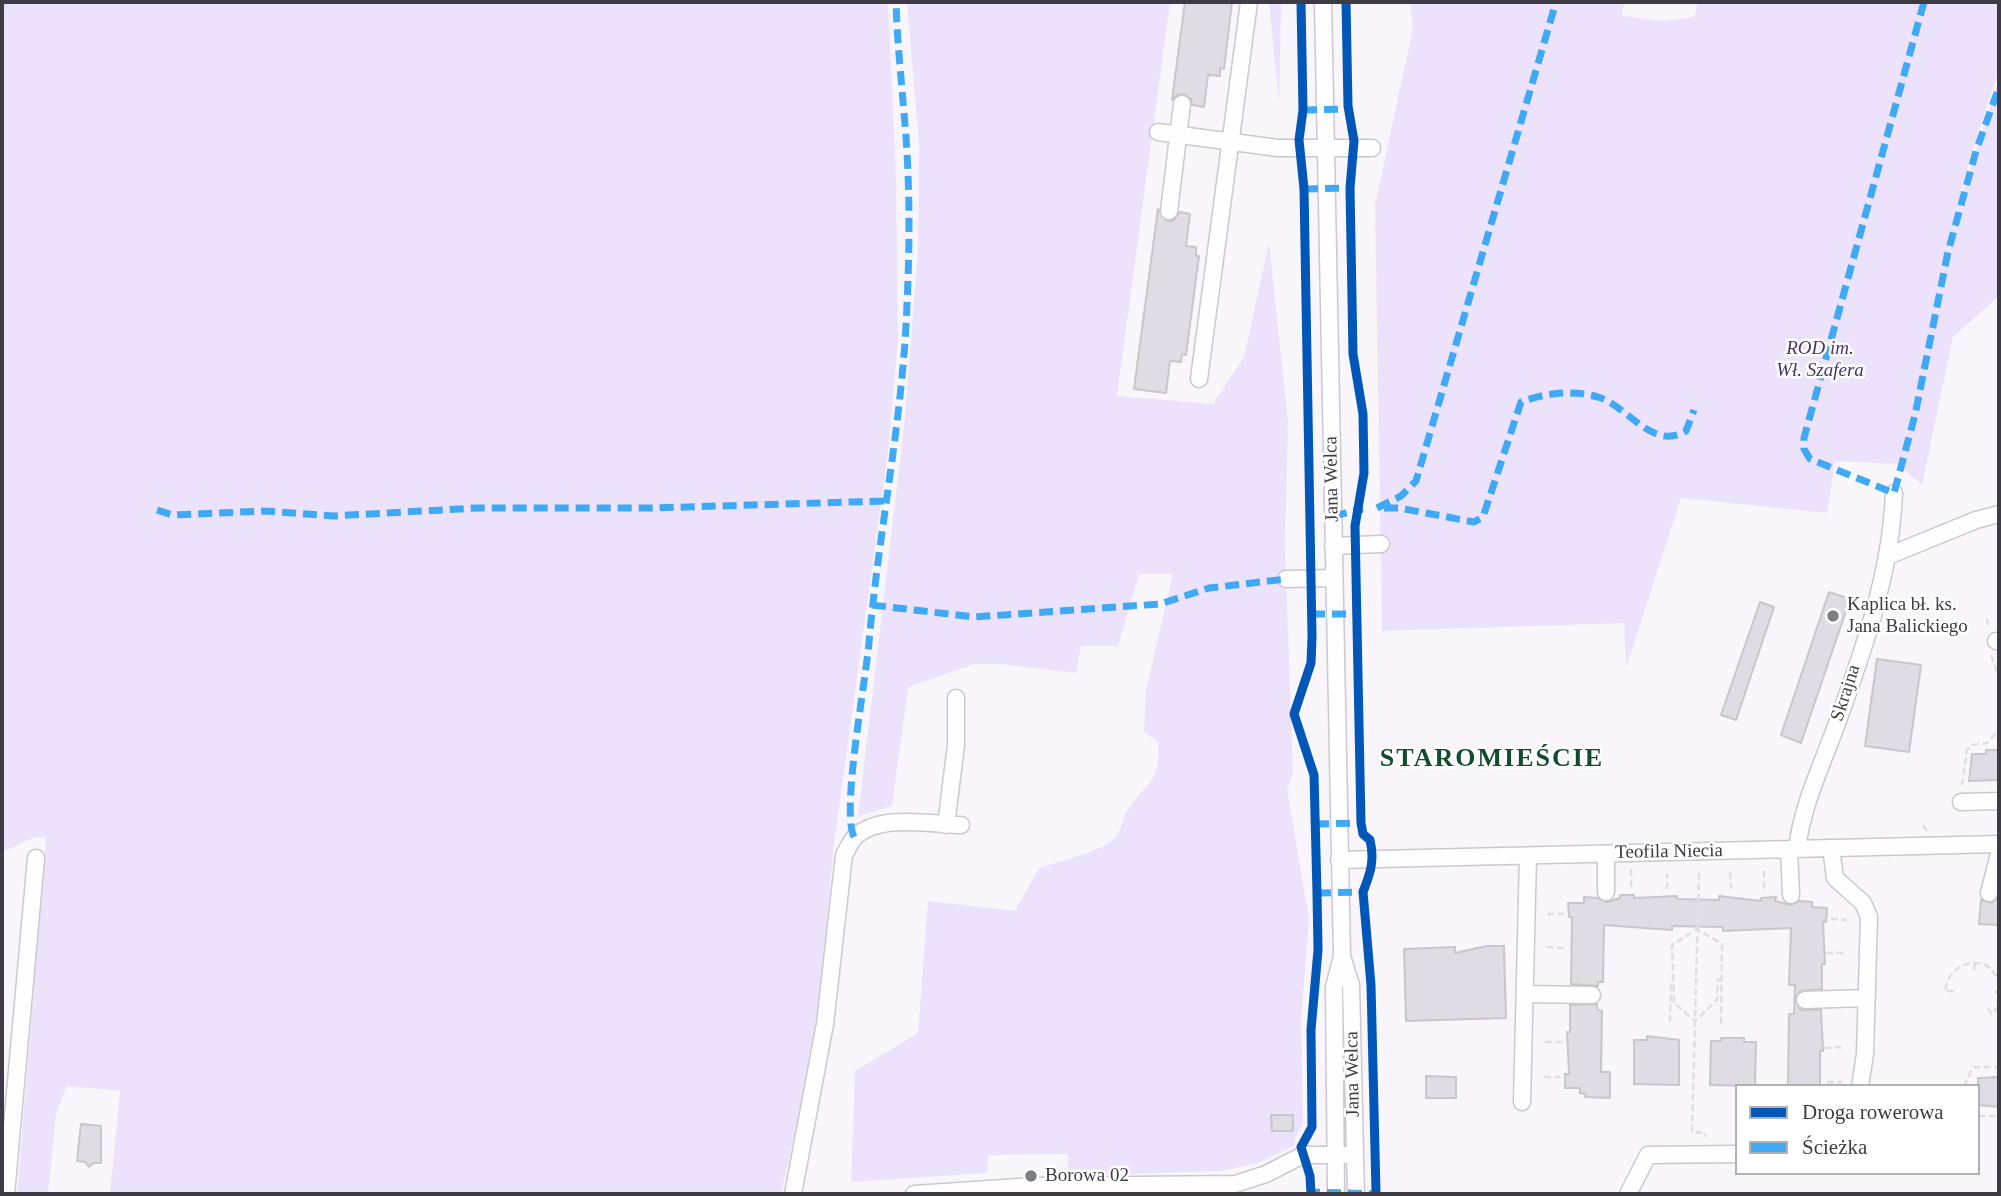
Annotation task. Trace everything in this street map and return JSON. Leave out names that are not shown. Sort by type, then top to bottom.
[{"type":"street","points":[[1199,379],[1249,2]]},
{"type":"street","name":"Jana Welca","points":[[1323,2],[1339,860],[1342,956],[1351,985],[1356,1194]]},
{"type":"street","points":[[1168,211],[1182,104]]},
{"type":"street","points":[[1158,132],[1278,148],[1372,148]]},
{"type":"street","name":"Skrajna","points":[[1791,895],[1793,849],[1800,822],[1841,712],[1888,556],[1894,493]]},
{"type":"street","points":[[1888,556],[1976,520],[1999,514]]},
{"type":"street","points":[[1333,545],[1381,544]]},
{"type":"street","points":[[1286,579],[1334,578]]},
{"type":"street","points":[[793,1194],[825,1024],[844,855],[854,837],[870,827],[886,824],[953,825],[956,698]]},
{"type":"street","points":[[1961,802],[1999,801]]},
{"type":"street","name":"Teofila Niecia","points":[[1339,860],[1999,844]]},
{"type":"street","points":[[1832,848],[1835,878],[1867,910],[1865,1054],[1860,1084]]},
{"type":"street","points":[[1606,854],[1606,892]]},
{"type":"street","points":[[1989,893],[1999,854]]},
{"type":"street","points":[[1522,1102],[1528,856]]},
{"type":"street","points":[[6,1194],[36,859]]},
{"type":"street","name":"Jana Welca","points":[[1336,1194],[1334,987],[1342,956]]},
{"type":"street","points":[[1525,994],[1592,995]]},
{"type":"street","points":[[1805,1000],[1867,998]]},
{"type":"street","points":[[1628,1194],[1648,1155],[1735,1154]]},
{"type":"street","points":[[914,1194],[1034,1186],[1235,1184],[1248,1181],[1303,1155],[1354,1155]]},
{"type":"path","points":[[1961,802],[1967,750],[1972,745],[1987,743],[1999,730]]},
{"type":"path","points":[[1631,859],[1631,888]]},
{"type":"path","points":[[1764,871],[1764,890]]},
{"type":"path","points":[[1731,872],[1731,889]]},
{"type":"path","points":[[1667,873],[1667,889]]},
{"type":"path","points":[[1699,873],[1692,1132],[1704,1133],[1705,1147]]},
{"type":"path","points":[[1547,914],[1564,914]]},
{"type":"path","points":[[1831,919],[1847,920]]},
{"type":"path","points":[[1697,929],[1721,944],[1721,1024]]},
{"type":"path","points":[[1670,1022],[1672,944],[1697,929]]},
{"type":"path","points":[[1546,947],[1564,948]]},
{"type":"path","points":[[1826,953],[1847,953]]},
{"type":"path","points":[[1975,962],[1975,971]]},
{"type":"path","points":[[1954,991],[1945,991],[1951,974],[1961,966],[1975,962],[1991,968],[1999,978]]},
{"type":"path","points":[[1695,1021],[1717,1000],[1718,979],[1721,979]]},
{"type":"path","points":[[1671,983],[1674,983],[1674,1003],[1695,1021]]},
{"type":"path","points":[[1988,1008],[1992,1014],[1999,1006]]},
{"type":"path","points":[[1545,1042],[1564,1042]]},
{"type":"path","points":[[1824,1048],[1845,1047]]},
{"type":"path","points":[[1965,1084],[1973,1067],[1999,1067]]},
{"type":"path","points":[[1544,1077],[1560,1077]]},
{"type":"path","points":[[1827,1082],[1842,1082]]},
{"type":"path","points":[[1980,1116],[1999,1116]]},
{"type":"green space","points":[[2,2],[888,2],[896,175],[898,339],[889,445],[833,852],[818,1031],[781,1194],[110,1194],[120,1091],[67,1086],[56,1113],[48,1194],[17,1194],[46,837],[33,838],[2,852]]},
{"type":"green space","points":[[907,2],[1170,2],[1117,396],[1213,404],[1244,357],[1269,242],[1288,422],[1285,544],[1293,775],[1287,789],[1309,919],[1301,1021],[1303,1125],[1295,1138],[1294,1146],[1258,1163],[1221,1171],[1068,1176],[1068,1154],[988,1155],[987,1173],[851,1182],[855,1071],[918,1033],[928,901],[1015,911],[1039,868],[1089,852],[1115,838],[1126,813],[1154,775],[1158,742],[1144,732],[1146,690],[1173,574],[1139,574],[1118,646],[1081,646],[1076,673],[1000,664],[975,664],[908,687],[892,806],[858,816],[904,426],[918,250],[919,144]]},
{"type":"green space","points":[[1269,2],[1281,2],[1279,102]]},
{"type":"green space","name":"ROD im. Wł. Szafera","points":[[1410,2],[1624,2],[1622,16],[1661,21],[1694,17],[1698,2],[1999,2],[1999,71],[1972,150],[1951,228],[1999,79],[1999,296],[1953,337],[1922,485],[1898,464],[1835,461],[1827,513],[1681,498],[1626,668],[1624,623],[1382,631],[1375,205],[1413,28]]},
{"type":"building","points":[[1185,2],[1232,2],[1224,69],[1220,68],[1220,76],[1208,75],[1204,107],[1192,105],[1191,99],[1184,94],[1177,95],[1172,100]]},
{"type":"building","points":[[1158,209],[1167,221],[1174,220],[1179,212],[1190,214],[1186,246],[1196,247],[1196,256],[1199,256],[1186,355],[1182,354],[1181,362],[1170,361],[1166,393],[1134,389]]},
{"type":"building","points":[[1829,592],[1850,599],[1801,743],[1781,735]]},
{"type":"building","points":[[1760,602],[1774,607],[1736,720],[1721,715]]},
{"type":"building","points":[[1877,659],[1921,665],[1909,752],[1865,746]]},
{"type":"building","points":[[1986,750],[1999,750],[1999,780],[1969,781],[1972,754],[1986,754]]},
{"type":"building","points":[[1620,895],[1634,895],[1634,898],[1677,896],[1677,899],[1719,900],[1719,896],[1761,901],[1761,898],[1776,897],[1775,901],[1791,905],[1799,901],[1812,902],[1812,907],[1827,908],[1826,922],[1823,922],[1825,964],[1822,964],[1822,989],[1800,991],[1795,1000],[1801,1010],[1821,1010],[1823,1051],[1820,1051],[1820,1084],[1788,1084],[1789,1014],[1794,1014],[1795,985],[1789,985],[1791,928],[1723,931],[1723,927],[1672,926],[1672,930],[1604,925],[1603,982],[1598,982],[1598,986],[1571,984],[1572,917],[1569,917],[1568,903],[1584,903],[1584,897],[1607,902],[1620,898]]},
{"type":"building","points":[[1998,898],[1999,925],[1979,924],[1981,900],[1991,903]]},
{"type":"building","points":[[1487,946],[1504,946],[1506,1018],[1406,1021],[1404,949],[1455,947],[1455,953]]},
{"type":"building","points":[[1597,1004],[1597,1010],[1602,1011],[1601,1072],[1610,1072],[1610,1098],[1585,1097],[1586,1094],[1580,1093],[1580,1088],[1565,1088],[1565,1074],[1569,1074],[1567,1032],[1570,1032],[1570,1005]]},
{"type":"building","points":[[1647,1036],[1679,1040],[1679,1085],[1634,1084],[1634,1040],[1647,1040]]},
{"type":"building","points":[[1721,1038],[1744,1038],[1744,1042],[1756,1042],[1755,1084],[1710,1085],[1711,1041],[1721,1041]]},
{"type":"building","points":[[1426,1076],[1456,1077],[1456,1098],[1426,1098]]},
{"type":"building","points":[[1999,1077],[1999,1107],[1980,1105],[1978,1078]]},
{"type":"building","points":[[1271,1115],[1293,1115],[1293,1131],[1272,1131]]},
{"type":"building","points":[[81,1124],[101,1126],[101,1163],[93,1163],[89,1167],[85,1162],[77,1161]]},
{"type":"marked path","points":[[854,837],[850,800],[852,773],[905,347],[908,184],[896,2]]},
{"type":"marked path","points":[[1377,508],[1401,496],[1416,481],[1556,2]]},
{"type":"marked path","points":[[1924,2],[1804,438],[1804,449],[1810,459],[1894,493],[1915,415],[1948,252],[1976,151],[1999,87]]},
{"type":"marked path","points":[[1303,110],[1348,109]]},
{"type":"marked path","points":[[1304,189],[1350,188]]},
{"type":"marked path","points":[[1384,508],[1399,508],[1474,522],[1483,517],[1521,402],[1530,399],[1560,393],[1591,395],[1611,403],[1642,426],[1663,436],[1674,436],[1686,431],[1694,410]]},
{"type":"marked path","points":[[157,510],[172,515],[266,511],[333,516],[477,508],[652,508],[886,501]]},
{"type":"marked path","points":[[1333,516],[1363,509]]},
{"type":"marked path","points":[[872,605],[974,617],[1160,604],[1209,588],[1286,579]]},
{"type":"marked path","points":[[1311,614],[1357,614]]},
{"type":"marked path","points":[[1315,824],[1361,823]]},
{"type":"marked path","points":[[1317,893],[1363,892]]},
{"type":"marked path","points":[[1311,1186],[1312,1192],[1379,1194]]},
{"type":"cycle path","points":[[1301,2],[1303,110],[1299,140],[1304,189],[1312,636]]},
{"type":"cycle path","points":[[1346,2],[1348,106],[1354,141],[1350,188],[1353,354],[1363,414],[1364,473],[1355,526],[1361,823],[1363,834],[1370,840],[1372,854],[1370,873],[1363,892],[1371,985],[1376,1192]]},
{"type":"cycle path","points":[[1311,1194],[1310,1176],[1301,1147],[1312,1127],[1311,1030],[1318,950],[1314,775],[1294,714],[1311,663],[1312,637]]},
{"type":"place","name":"Kaplica bł. ks. Jana Balickiego","points":[[1833,616]]},
{"type":"place","name":"Borowa 02","points":[[1031,1176]]},
{"type":"district","name":"STAROMIEŚCIE","points":[[1492,759]]}]
